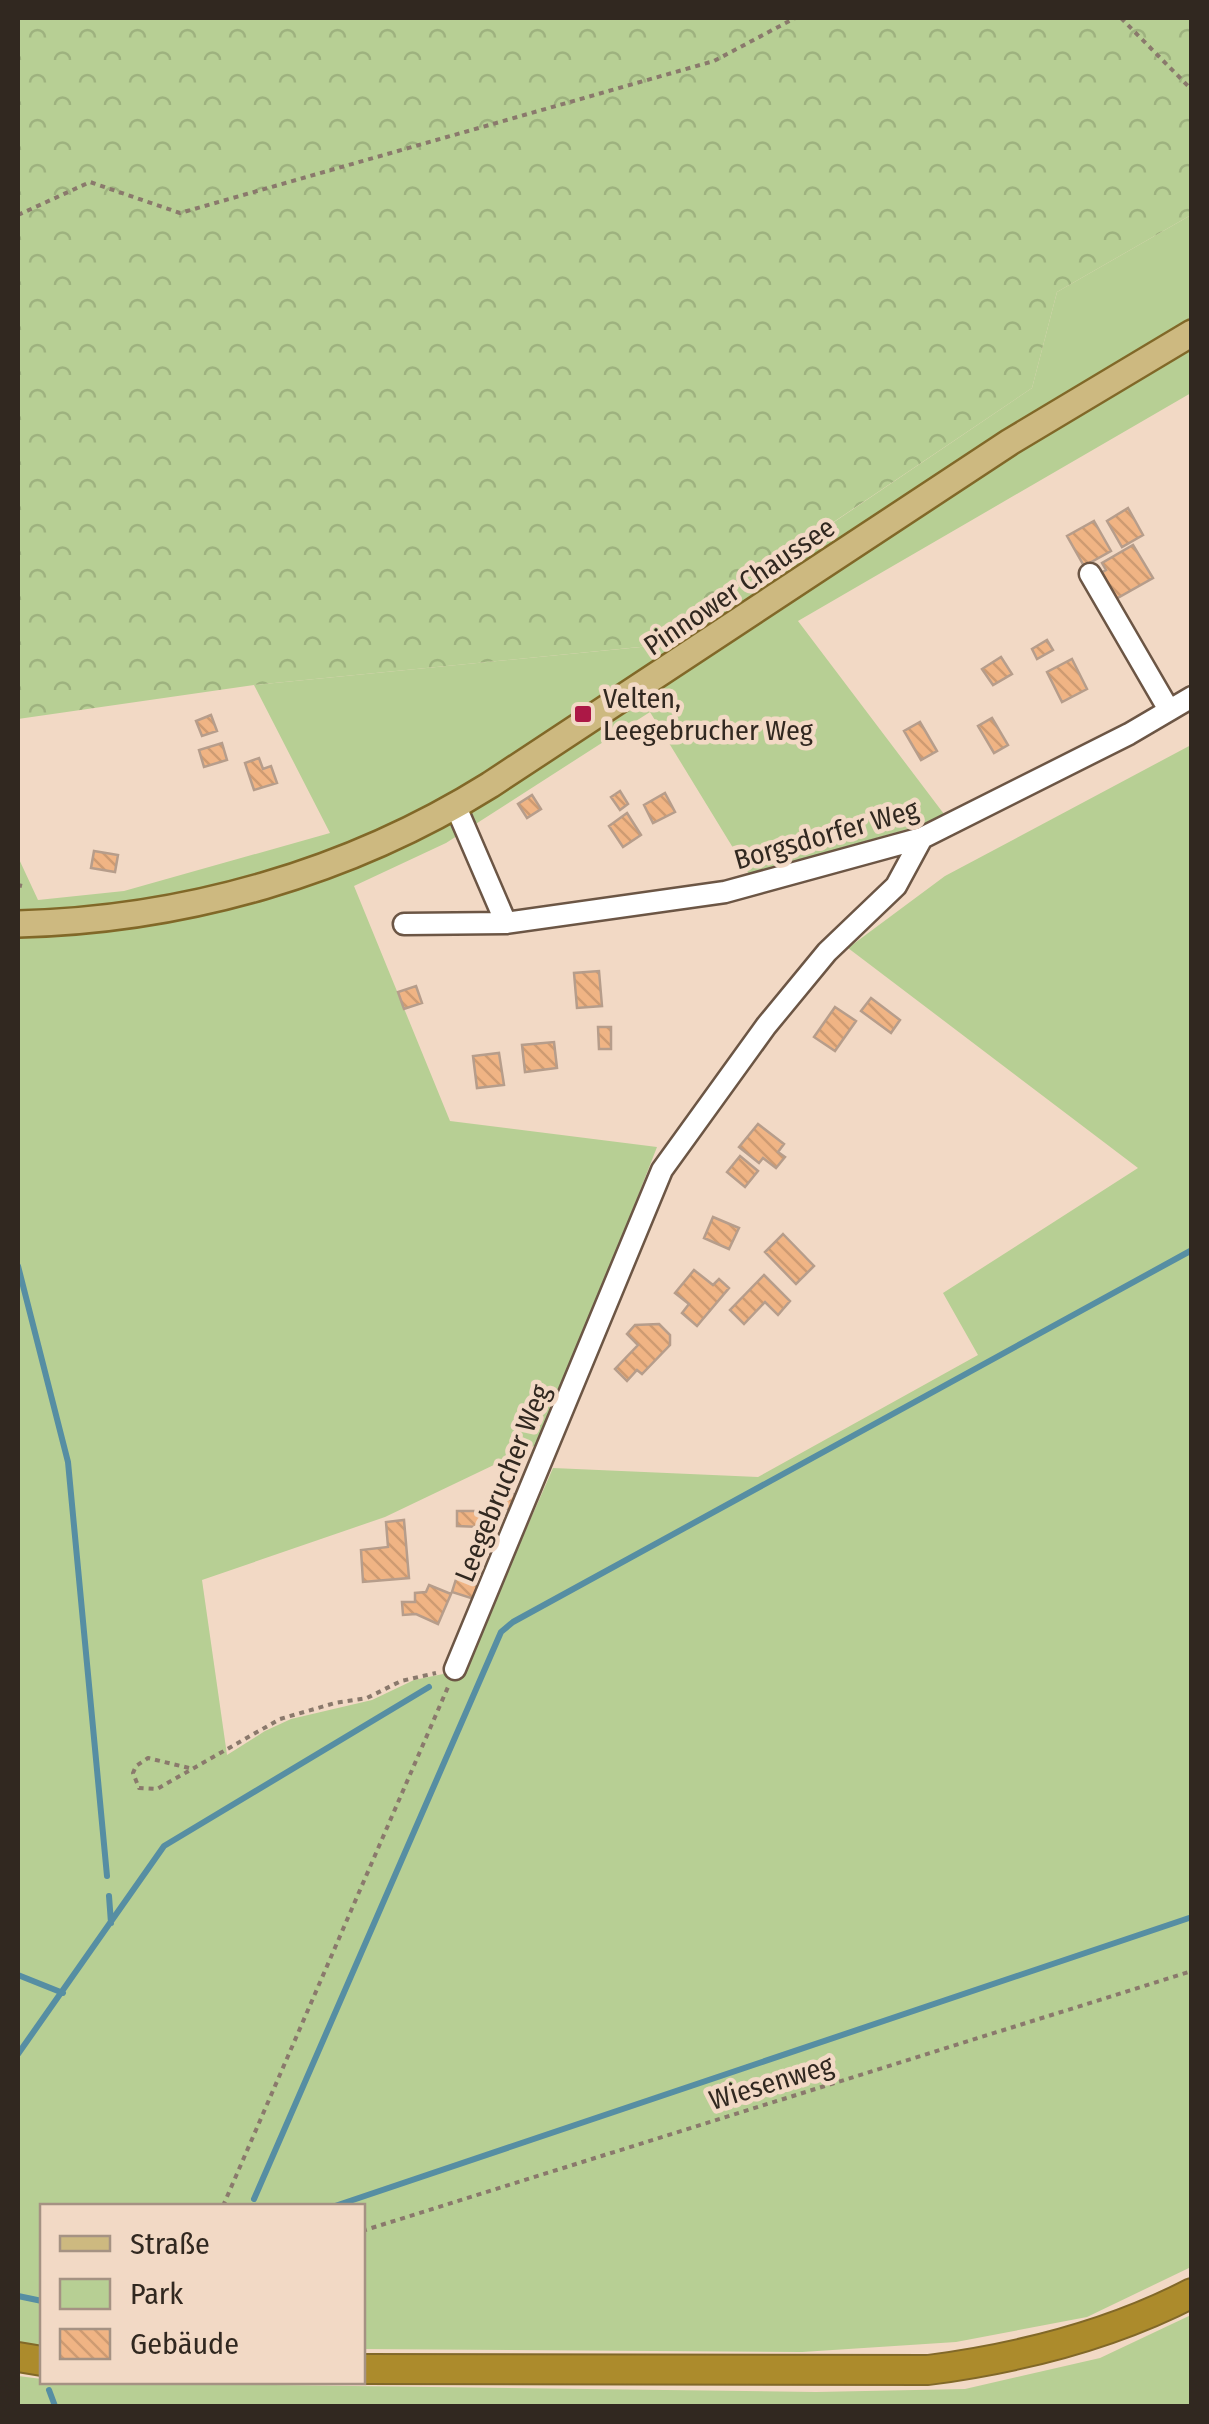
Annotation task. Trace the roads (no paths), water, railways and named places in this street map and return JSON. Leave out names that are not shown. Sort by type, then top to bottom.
[{"type":"highway","points":[[365,2369],[928,2370],[1013,2356],[1082,2338],[1192,2294]]},
{"type":"main road","name":"Pinnower Chaussee","points":[[18,924],[118,916],[236,894],[370,849],[456,807],[1010,442],[1192,333]]},
{"type":"street","points":[[1090,574],[1169,710]]},
{"type":"street","name":"Borgsdorfer Weg","points":[[404,924],[506,923],[725,892],[922,838],[1129,734],[1192,696]]},
{"type":"street","points":[[456,807],[506,923]]},
{"type":"street","name":"Leegebrucher Weg","points":[[456,1669],[662,1170],[766,1026],[827,952],[896,886],[922,838]]},
{"type":"waterway","points":[[254,2199],[501,1632],[1192,1250]]},
{"type":"waterway","points":[[18,1266],[68,1462],[107,1876]]},
{"type":"waterway","points":[[18,2054],[164,1846],[429,1687]]},
{"type":"waterway","points":[[109,1896],[111,1923]]},
{"type":"waterway","points":[[341,2204],[1192,1917]]},
{"type":"waterway","points":[[18,1975],[63,1993]]},
{"type":"waterway","points":[[18,2296],[40,2301]]},
{"type":"waterway","points":[[49,2390],[55,2406]]},
{"type":"place","name":"Velten, Leegebrucher Weg","points":[[583,714]]}]
